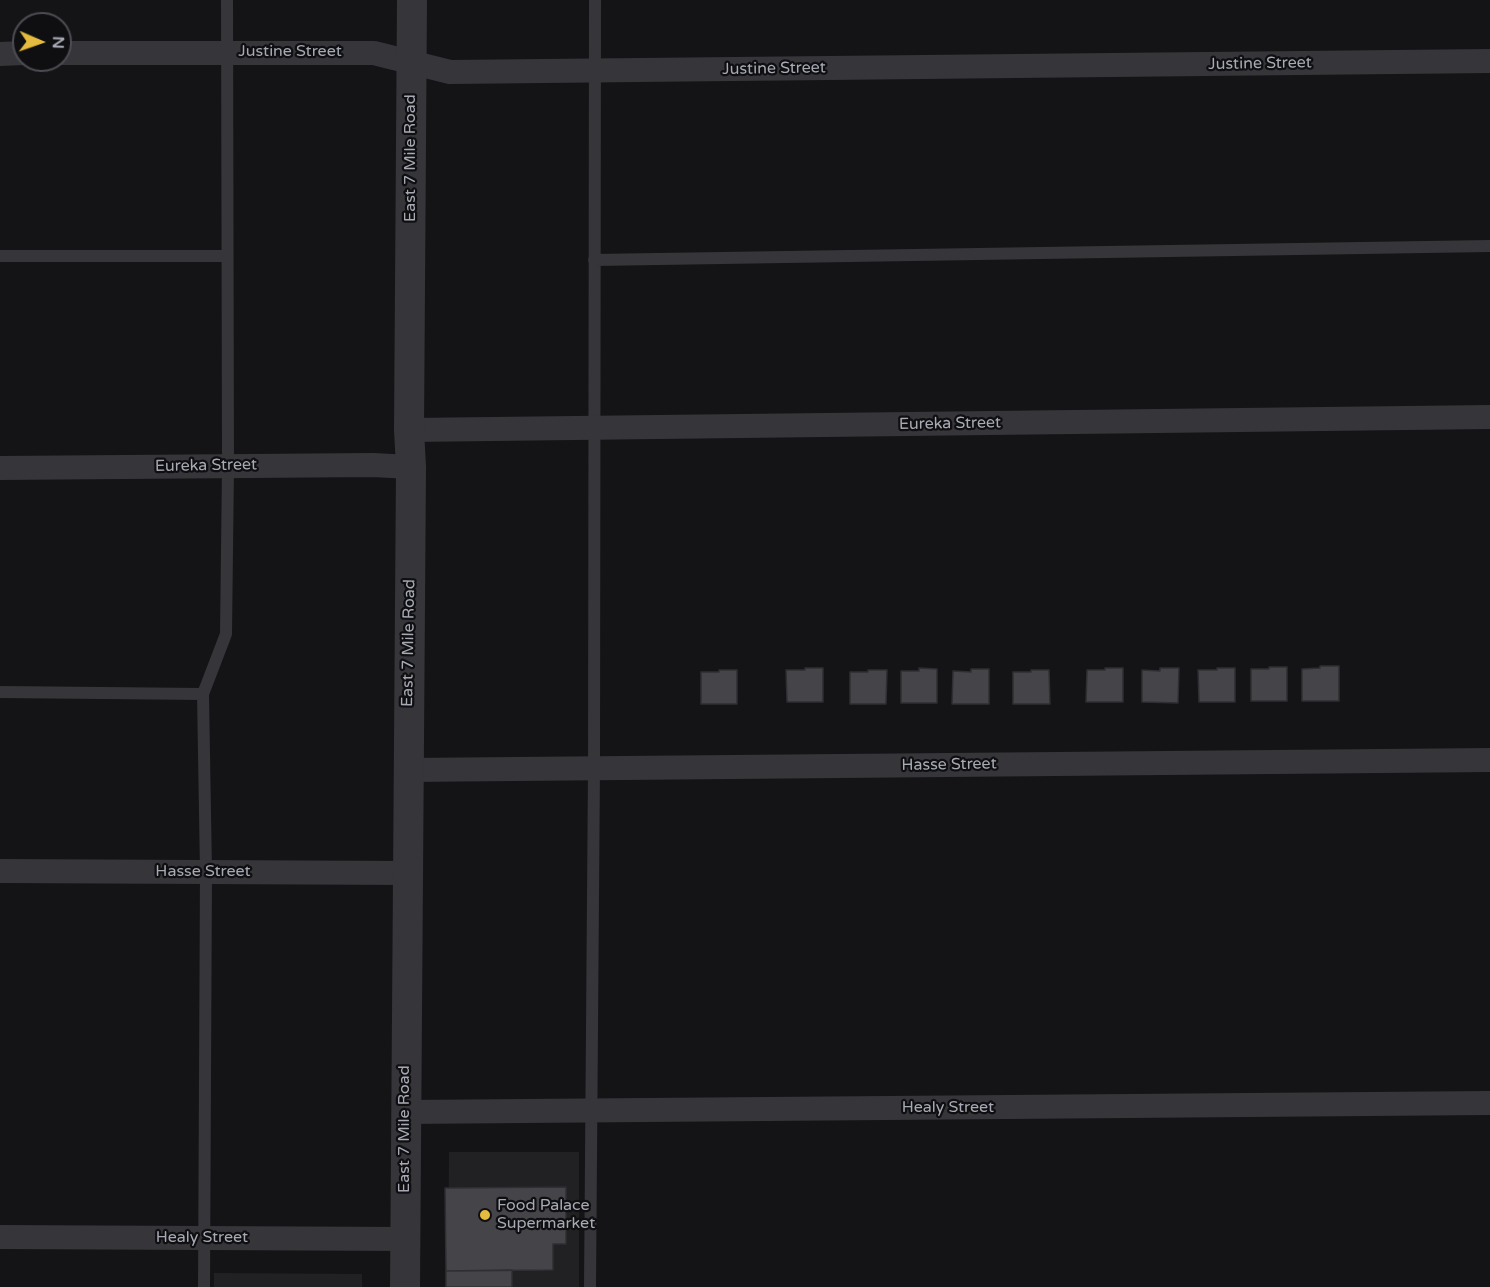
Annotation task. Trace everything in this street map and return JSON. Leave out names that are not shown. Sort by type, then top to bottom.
[{"type":"street","name":"East 7 Mile Road","points":[[405,1287],[412,0]]},
{"type":"street","name":"Justine Street","points":[[72,53],[374,53],[450,72],[1490,61]]},
{"type":"street","name":"Eureka Street","points":[[409,430],[1490,417]]},
{"type":"street","name":"Eureka Street","points":[[0,468],[373,465],[411,467]]},
{"type":"street","name":"Hasse Street","points":[[407,770],[1490,760]]},
{"type":"street","name":"Hasse Street","points":[[0,871],[407,873]]},
{"type":"street","name":"Healy Street","points":[[405,1112],[1490,1103]]},
{"type":"street","name":"Healy Street","points":[[0,1237],[405,1239]]},
{"type":"lane","points":[[204,1287],[206,872],[203,694],[226,634],[227,0]]},
{"type":"lane","points":[[590,1287],[594,768],[595,0]]},
{"type":"lane","points":[[594,260],[1490,246]]},
{"type":"lane","points":[[0,256],[227,255]]},
{"type":"lane","points":[[0,692],[203,694]]},
{"type":"shaded area","points":[[449,1152],[579,1152],[579,1287],[448,1287]]},
{"type":"shaded area","points":[[214,1273],[362,1274],[362,1287],[214,1287]]},
{"type":"building","points":[[1320,666],[1339,666],[1339,701],[1302,701],[1302,669],[1320,668]]},
{"type":"building","points":[[1269,667],[1287,667],[1287,701],[1251,701],[1251,669],[1269,669]]},
{"type":"building","points":[[805,668],[823,668],[823,702],[787,702],[786,670],[805,670]]},
{"type":"building","points":[[919,668],[937,669],[937,703],[901,703],[901,671],[919,671]]},
{"type":"building","points":[[1105,668],[1123,668],[1123,702],[1086,702],[1087,670],[1105,670]]},
{"type":"building","points":[[1160,668],[1179,668],[1178,703],[1142,702],[1142,670],[1160,671]]},
{"type":"building","points":[[1217,668],[1235,668],[1235,702],[1199,702],[1198,670],[1217,670]]},
{"type":"building","points":[[971,669],[989,669],[989,704],[952,704],[953,671],[971,672]]},
{"type":"building","points":[[719,670],[737,670],[737,704],[701,704],[701,672],[719,672]]},
{"type":"building","points":[[868,670],[887,670],[886,704],[850,704],[850,672],[868,672]]},
{"type":"building","points":[[1031,670],[1049,670],[1050,704],[1013,704],[1013,672],[1031,672]]},
{"type":"building","points":[[566,1187],[566,1244],[553,1244],[553,1270],[446,1271],[445,1188]]},
{"type":"building","points":[[512,1270],[512,1287],[446,1287],[446,1271]]},
{"type":"place","name":"Food Palace Supermarket","points":[[485,1215]]}]
